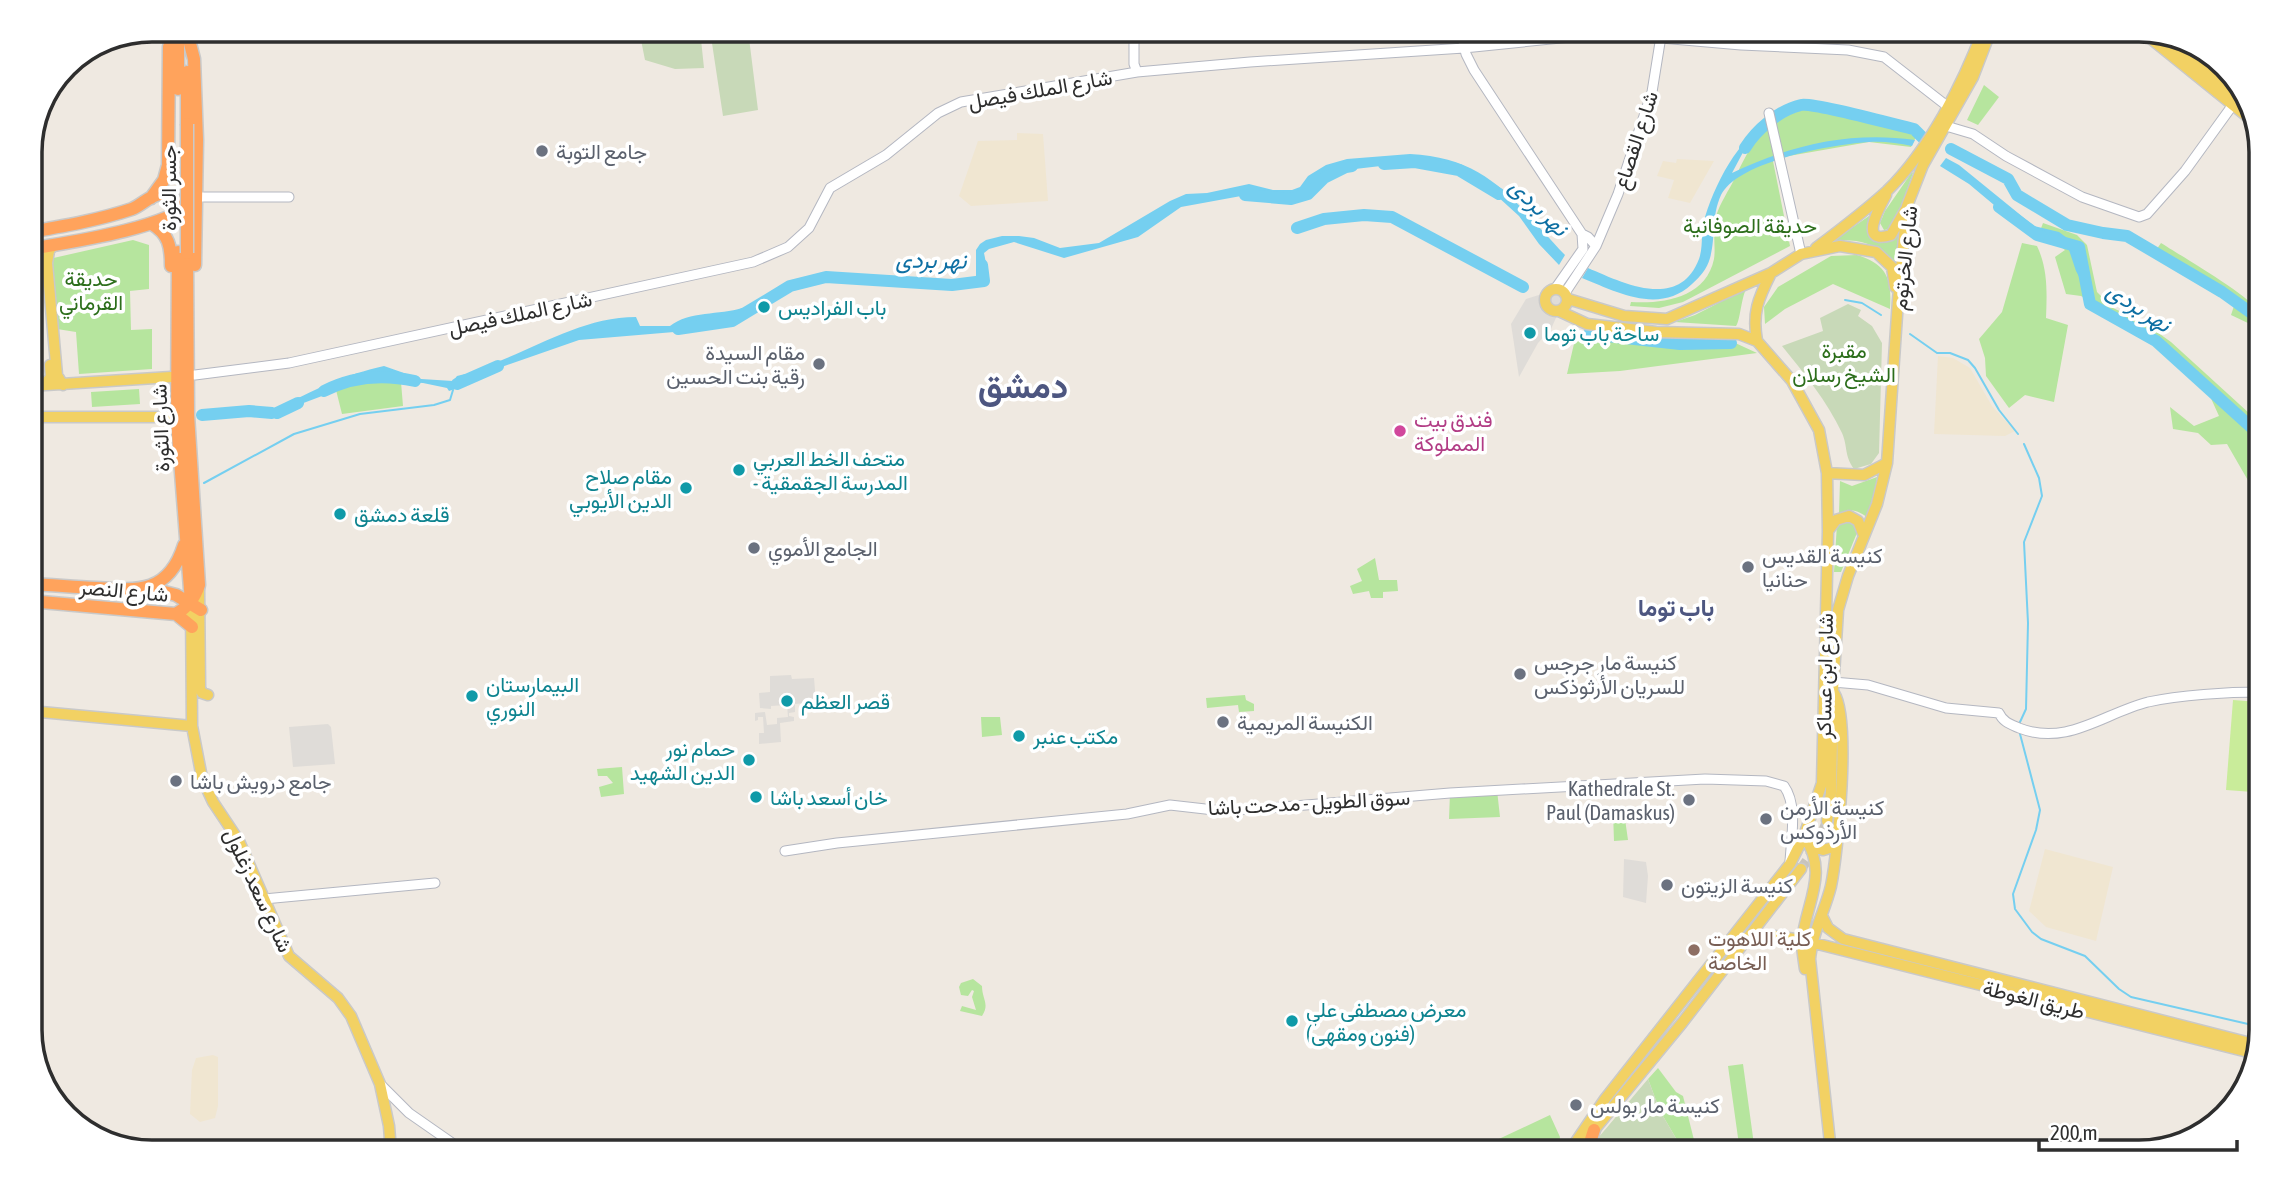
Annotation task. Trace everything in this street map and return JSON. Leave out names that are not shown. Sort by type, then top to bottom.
[{"type":"highway","points":[[151,198],[164,180],[168,165],[169,47],[173,42]]},
{"type":"highway","points":[[152,224],[183,250],[195,375],[193,404],[181,416],[172,400],[171,377],[183,250],[195,197],[197,164],[187,126],[183,42]]},
{"type":"highway","points":[[170,134],[182,139],[190,137],[187,126]]},
{"type":"highway","name":"جسر الثورة","points":[[183,250],[187,126]]},
{"type":"highway","points":[[168,165],[182,160],[197,164]]},
{"type":"highway","points":[[42,229],[135,208],[162,194],[172,197],[177,206],[174,216]]},
{"type":"highway","points":[[42,247],[152,224],[174,216],[191,204],[195,197]]},
{"type":"highway","name":"شارع الثورة","points":[[183,250],[181,416],[186,538],[196,606]]},
{"type":"highway","name":"شارع الثورة","points":[[181,416],[199,585]]},
{"type":"highway","name":"شارع النصر","points":[[42,585],[131,590],[149,588],[160,582],[177,564],[186,538]]},
{"type":"highway","name":"شارع النصر","points":[[42,602],[176,614],[196,606],[199,585]]},
{"type":"highway","points":[[69,586],[75,596],[69,605]]},
{"type":"highway","points":[[149,588],[176,595],[196,606]]},
{"type":"highway","points":[[176,595],[180,604],[176,614],[192,627]]},
{"type":"highway","points":[[1591,1140],[1594,1130]]},
{"type":"main road","points":[[1907,206],[1891,235],[1881,236],[1875,233],[1873,220],[1889,189],[1923,146],[1967,69],[1978,42]]},
{"type":"main road","name":"شارع الخرتوم","points":[[1886,463],[1907,206],[1923,165],[1973,77],[1986,42]]},
{"type":"main road","points":[[2156,44],[2242,113]]},
{"type":"main road","points":[[2181,50],[2234,97]]},
{"type":"main road","points":[[1814,250],[1889,189]]},
{"type":"main road","points":[[44,386],[51,375],[47,259],[53,245]]},
{"type":"main road","points":[[1757,341],[1739,334],[1656,332],[1587,324],[1551,310],[1545,302],[1546,295],[1562,294],[1624,316],[1667,319],[1771,273],[1801,254],[1840,246],[1876,252],[1892,267],[1898,300]]},
{"type":"main road","points":[[42,271],[57,375],[63,385]]},
{"type":"main road","points":[[1757,341],[1754,323],[1758,299],[1771,273]]},
{"type":"main road","points":[[1559,311],[1564,308],[1562,294]]},
{"type":"main road","name":"شارع ابن عساكر","points":[[1577,1140],[1605,1099],[1807,840],[1822,783],[1827,472],[1819,430],[1792,381],[1757,341]]},
{"type":"main road","points":[[44,386],[171,377]]},
{"type":"main road","points":[[42,417],[181,416]]},
{"type":"main road","points":[[1827,472],[1864,475],[1886,463]]},
{"type":"main road","name":"شارع ابن عساكر","points":[[1827,821],[1831,793],[1838,610],[1848,576],[1877,504],[1886,463]]},
{"type":"main road","points":[[1828,531],[1836,520],[1849,516],[1858,521],[1864,536]]},
{"type":"main road","points":[[196,606],[200,688],[202,693],[208,695]]},
{"type":"main road","name":"شارع سعد زغلول","points":[[196,606],[192,627],[192,726],[197,759],[206,789],[239,841],[289,956],[338,998],[351,1016],[380,1084],[390,1140]]},
{"type":"main road","points":[[1807,942],[1822,916],[1831,885],[1838,841],[1842,777],[1841,709],[1833,686]]},
{"type":"main road","points":[[42,712],[192,726]]},
{"type":"main road","points":[[1807,840],[1819,850],[1826,850],[1838,841]]},
{"type":"main road","points":[[1807,840],[1815,864],[1816,885],[1807,942],[1811,1019],[1818,1029],[1829,1140]]},
{"type":"main road","points":[[1588,1140],[1801,869]]},
{"type":"main road","points":[[1822,916],[1828,928],[1843,939],[2248,1042]]},
{"type":"main road","name":"طريق الغوطة","points":[[1746,938],[1774,936],[1807,942],[2247,1052]]},
{"type":"street","points":[[1134,42],[1134,64],[1137,72]]},
{"type":"street","points":[[1463,42],[1474,70],[1582,234],[1583,249],[1562,294]]},
{"type":"street","name":"شارع الملك فيصل","points":[[195,375],[289,363],[332,351],[570,303],[753,262],[788,247],[809,228],[830,188],[886,155],[938,113],[961,102],[1137,72],[1443,50],[1515,42]]},
{"type":"street","name":"شارع القصاع","points":[[1562,294],[1596,246],[1618,194],[1652,92],[1661,42]]},
{"type":"street","name":"شارع الملك فيصل","points":[[1715,42],[1741,46],[1848,50],[1884,57],[1947,106]]},
{"type":"street","points":[[1946,126],[1973,134],[2017,162],[2082,197],[2139,217],[2147,214],[2185,171],[2232,106]]},
{"type":"street","points":[[1769,114],[1801,254]]},
{"type":"street","points":[[195,197],[289,197]]},
{"type":"street","points":[[1582,234],[1596,246]]},
{"type":"street","points":[[1833,686],[1868,685],[1946,708],[1998,712],[2002,720],[2009,724],[2043,733],[2077,730],[2147,702],[2249,693]]},
{"type":"street","name":"سوق الطويل - مدحت باشا","points":[[785,851],[837,843],[1127,814],[1170,805],[1214,810],[1257,809],[1450,793],[1705,779],[1782,784],[1789,794],[1791,814]]},
{"type":"street","points":[[1791,814],[1795,827],[1807,840]]},
{"type":"street","points":[[1790,864],[1791,814]]},
{"type":"street","points":[[264,899],[435,883]]},
{"type":"street","points":[[380,1084],[410,1113],[447,1140]]},
{"type":"shaded area","points":[[1017,133],[1043,134],[1048,201],[971,206],[959,196],[978,141],[1017,140]]},
{"type":"shaded area","points":[[1677,159],[1714,161],[1690,203],[1668,198],[1674,180],[1657,176],[1663,161],[1676,163]]},
{"type":"shaded area","name":"ساحة باب توما","points":[[1558,289],[1563,291],[1566,305],[1559,311],[1551,329],[1538,343],[1519,377],[1511,324],[1526,299]]},
{"type":"shaded area","points":[[1938,356],[1953,358],[1970,368],[1992,406],[2015,431],[2005,436],[1934,434]]},
{"type":"shaded area","points":[[791,675],[792,679],[814,678],[816,702],[795,704],[795,712],[789,713],[789,716],[794,717],[794,721],[780,723],[781,742],[759,744],[759,733],[764,733],[763,717],[758,717],[755,721],[755,713],[765,712],[767,725],[777,724],[777,718],[788,717],[787,705],[771,706],[771,709],[760,708],[759,693],[770,692],[770,676]]},
{"type":"shaded area","points":[[328,724],[331,727],[335,764],[293,767],[289,727]]},
{"type":"shaded area","points":[[2045,849],[2113,867],[2096,941],[2046,927],[2029,911]]},
{"type":"shaded area","points":[[1624,859],[1646,862],[1646,903],[1623,897]]},
{"type":"shaded area","points":[[213,1055],[218,1057],[218,1106],[215,1118],[200,1122],[190,1114],[192,1070],[196,1058]]},
{"type":"green space","points":[[641,42],[701,42],[704,68],[675,69],[645,60]]},
{"type":"green space","points":[[712,42],[750,42],[758,110],[723,116]]},
{"type":"green space","points":[[1984,85],[1999,97],[1978,125],[1967,120]]},
{"type":"green space","name":"حديقة الصوفانية","points":[[1810,108],[1919,131],[1911,147],[1869,142],[1773,161],[1790,246],[1683,302],[1659,308],[1630,306],[1631,302],[1656,302],[1682,296],[1702,282],[1714,259],[1716,216],[1748,152],[1772,124]]},
{"type":"green space","points":[[1912,172],[1895,223],[1884,230],[1880,223],[1885,211]]},
{"type":"green space","points":[[1869,216],[1869,224],[1881,241],[1891,241],[1900,234],[1897,271],[1886,255],[1871,245],[1833,241]]},
{"type":"green space","points":[[2043,223],[2077,235],[2087,245],[2097,292],[2113,308],[2143,322],[2171,342],[2249,413],[2249,482],[2227,444],[2211,445],[2198,433],[2173,429],[2170,407],[2194,426],[2219,416],[2209,394],[2160,349],[2131,333],[2097,305],[2081,296],[2066,294],[2055,257],[2065,250],[2040,231]]},
{"type":"green space","name":"حديقة القرماني","points":[[133,240],[149,245],[149,289],[130,291],[131,330],[152,329],[152,369],[79,374],[76,332],[57,329],[49,259]]},
{"type":"green space","points":[[2022,243],[2037,246],[2041,255],[2046,281],[2046,318],[2068,325],[2054,402],[2025,395],[2009,408],[1986,376],[1985,358],[1979,339],[2002,312]]},
{"type":"green space","points":[[2161,243],[2229,286],[2249,301],[2249,324],[2231,315],[2234,306],[2217,293],[2152,256]]},
{"type":"green space","points":[[1857,255],[1875,263],[1886,274],[1890,289],[1890,309],[1833,284],[1785,309],[1765,324],[1764,307],[1778,287],[1831,256]]},
{"type":"green space","points":[[1746,289],[1736,326],[1675,322],[1695,315]]},
{"type":"green space","name":"مقبرة الشيخ رسلان","points":[[1848,304],[1861,310],[1858,316],[1872,326],[1882,343],[1879,453],[1871,464],[1854,469],[1842,433],[1829,410],[1782,346],[1823,331],[1820,318]]},
{"type":"green space","points":[[1576,335],[1675,347],[1731,341],[1757,353],[1620,371],[1567,374]]},
{"type":"green space","points":[[388,378],[401,382],[403,406],[342,414],[336,390],[350,383]]},
{"type":"green space","points":[[139,389],[140,404],[92,407],[91,392]]},
{"type":"green space","points":[[1877,477],[1870,519],[1851,510],[1839,514],[1840,481],[1852,486]]},
{"type":"green space","points":[[1844,521],[1859,528],[1841,572],[1834,572],[1837,524]]},
{"type":"green space","points":[[1375,558],[1379,580],[1397,580],[1398,591],[1383,592],[1383,598],[1371,598],[1369,591],[1353,594],[1350,586],[1362,581],[1357,569]]},
{"type":"green space","points":[[1245,695],[1246,700],[1254,704],[1254,711],[1239,712],[1238,705],[1207,708],[1206,698]]},
{"type":"green space","points":[[2233,700],[2249,701],[2249,792],[2226,790]]},
{"type":"green space","points":[[981,717],[1000,717],[1002,735],[982,737]]},
{"type":"green space","points":[[622,767],[624,794],[601,797],[599,787],[613,783],[607,776],[598,776],[597,769]]},
{"type":"green space","points":[[1497,790],[1500,817],[1449,819],[1450,793]]},
{"type":"green space","points":[[1613,812],[1624,812],[1628,840],[1614,841]]},
{"type":"green space","points":[[973,979],[982,986],[986,1005],[982,1016],[960,1011],[962,1006],[976,1010],[972,997],[974,991],[968,996],[961,995],[959,987],[961,983]]},
{"type":"green space","points":[[1743,1064],[1753,1140],[1738,1140],[1728,1066]]},
{"type":"green space","points":[[1658,1068],[1676,1092],[1683,1096],[1694,1140],[1677,1140],[1660,1111],[1648,1079]]},
{"type":"green space","points":[[1648,1079],[1660,1111],[1677,1140],[1599,1140],[1598,1138]]},
{"type":"green space","points":[[1550,1115],[1560,1137],[1559,1140],[1497,1140]]},
{"type":"water","points":[[1800,101],[1904,124],[1914,129],[1803,104],[1778,114],[1749,141],[1732,173],[1776,155],[1821,143],[1867,137],[1915,140],[1912,146],[1874,142],[1833,146],[1788,156],[1746,173],[1731,183],[1721,195],[1716,211],[1709,262],[1698,279],[1679,293],[1666,298],[1638,298],[1582,278],[1588,268],[1633,285],[1664,289],[1678,284],[1690,275],[1699,259],[1705,217],[1729,164],[1752,134],[1766,121]]},
{"type":"water","points":[[1410,154],[1438,157],[1461,164],[1499,187],[1565,255],[1559,265],[1539,244],[1519,216],[1486,186],[1443,167],[1415,162],[1338,171],[1324,178],[1299,199],[1252,194],[1181,207],[1138,237],[1064,258],[1014,242],[984,253],[989,278],[970,283],[976,278],[976,250],[986,240],[1019,236],[1034,238],[1060,248],[1099,243],[1186,194],[1207,193],[1249,184],[1273,190],[1292,190],[1300,187],[1308,176],[1326,165],[1347,159]]},
{"type":"water","points":[[1946,158],[1959,165],[2034,226],[2059,232],[2079,247],[2088,293],[2076,271],[2067,244],[2037,235],[2006,215],[1969,184],[1940,166]]},
{"type":"water","points":[[742,308],[748,312],[732,321],[692,327],[686,331],[579,340],[496,369],[486,376],[483,367],[596,322],[636,317],[640,326],[670,326],[686,318]]},
{"type":"water","points":[[384,366],[421,379],[453,381],[457,376],[465,374],[470,378],[469,384],[449,391],[447,388],[407,382],[389,375],[363,378],[336,385],[322,396],[285,410],[284,405],[321,387]]},
{"type":"waterway","name":"نهر بردى","points":[[1745,148],[1755,134],[1769,122],[1785,111],[1801,105],[1837,110],[1914,129],[1923,138]]},
{"type":"waterway","name":"نهر بردى","points":[[1951,149],[2008,179],[2017,195],[2067,225],[2127,236],[2222,292],[2249,311]]},
{"type":"waterway","name":"نهر بردى","points":[[1384,164],[1415,162],[1459,170],[1499,194]]},
{"type":"waterway","name":"نهر بردى","points":[[1245,195],[1291,199],[1308,194],[1324,178],[1352,166]]},
{"type":"waterway","name":"نهر بردى","points":[[1999,207],[2037,235],[2079,247],[2090,304],[2156,341],[2249,425]]},
{"type":"waterway","points":[[1297,228],[1324,219],[1364,215],[1392,217],[1523,287]]},
{"type":"waterway","name":"نهر بردى","points":[[678,329],[732,321],[790,286],[826,277],[952,285],[984,281],[982,265]]},
{"type":"waterway","points":[[1845,300],[1862,303],[1881,315]]},
{"type":"waterway","points":[[1589,334],[1680,344],[1731,343]]},
{"type":"waterway","points":[[1910,334],[1937,353],[1950,353],[1968,360],[1999,410],[2018,434]]},
{"type":"waterway","name":"نهر بردى","points":[[457,384],[498,366]]},
{"type":"waterway","name":"نهر بردى","points":[[324,391],[357,379],[391,378],[415,381]]},
{"type":"waterway","points":[[204,483],[294,434],[360,414],[434,405],[450,400],[453,390]]},
{"type":"waterway","name":"نهر بردى","points":[[277,413],[298,403]]},
{"type":"waterway","name":"نهر بردى","points":[[202,415],[249,411],[272,413]]},
{"type":"waterway","points":[[2020,722],[2026,709],[2028,623],[2024,542],[2042,496],[2039,478],[2024,444]]},
{"type":"waterway","points":[[2020,734],[2040,810],[2036,830],[2013,894],[2015,909],[2032,932],[2041,939],[2085,956],[2131,997],[2249,1024]]},
{"type":"tunnel","points":[[1801,869],[1817,846],[1827,821]]},
{"type":"place","name":"جامع التوبة","points":[[542,151]]},
{"type":"place","name":"باب الفراديس","points":[[764,307]]},
{"type":"place","name":"ساحة باب توما","points":[[1530,333]]},
{"type":"place","name":"مقام السيدة رقية بنت الحسين","points":[[819,364]]},
{"type":"place","name":"فندق بيت المملوكة","points":[[1400,431]]},
{"type":"place","name":"متحف الخط العربي - المدرسة الجقمقية","points":[[739,470]]},
{"type":"place","name":"مقام صلاح الدين الأيوبي","points":[[686,488]]},
{"type":"place","name":"قلعة دمشق","points":[[340,514]]},
{"type":"place","name":"الجامع الأموي","points":[[754,548]]},
{"type":"place","name":"كنيسة القديس حنانيا","points":[[1748,567]]},
{"type":"place","name":"كنيسة مار جرجس للسريان الأرثوذكس","points":[[1520,674]]},
{"type":"place","name":"البيمارستان النوري","points":[[472,696]]},
{"type":"place","name":"قصر العظم","points":[[787,701]]},
{"type":"place","name":"الكنيسة المريمية","points":[[1223,722]]},
{"type":"place","name":"مكتب عنبر","points":[[1019,736]]},
{"type":"place","name":"حمام نور الدين الشهيد","points":[[749,760]]},
{"type":"place","name":"جامع درويش باشا","points":[[176,781]]},
{"type":"place","name":"خان أسعد باشا","points":[[756,797]]},
{"type":"place","name":"Kathedrale St. Paul (Damaskus)","points":[[1689,800]]},
{"type":"place","name":"كنيسة الأرمن الأرذوكس","points":[[1766,819]]},
{"type":"place","name":"كنيسة الزيتون","points":[[1667,885]]},
{"type":"place","name":"كلية اللاهوت الخاصة","points":[[1694,950]]},
{"type":"place","name":"معرض مصطفى علي (فنون ومقهى)","points":[[1292,1021]]},
{"type":"place","name":"كنيسة مار بولس","points":[[1576,1105]]},
{"type":"district","name":"دمشق","points":[[1023,385]]},
{"type":"district","name":"باب توما","points":[[1676,607]]}]
